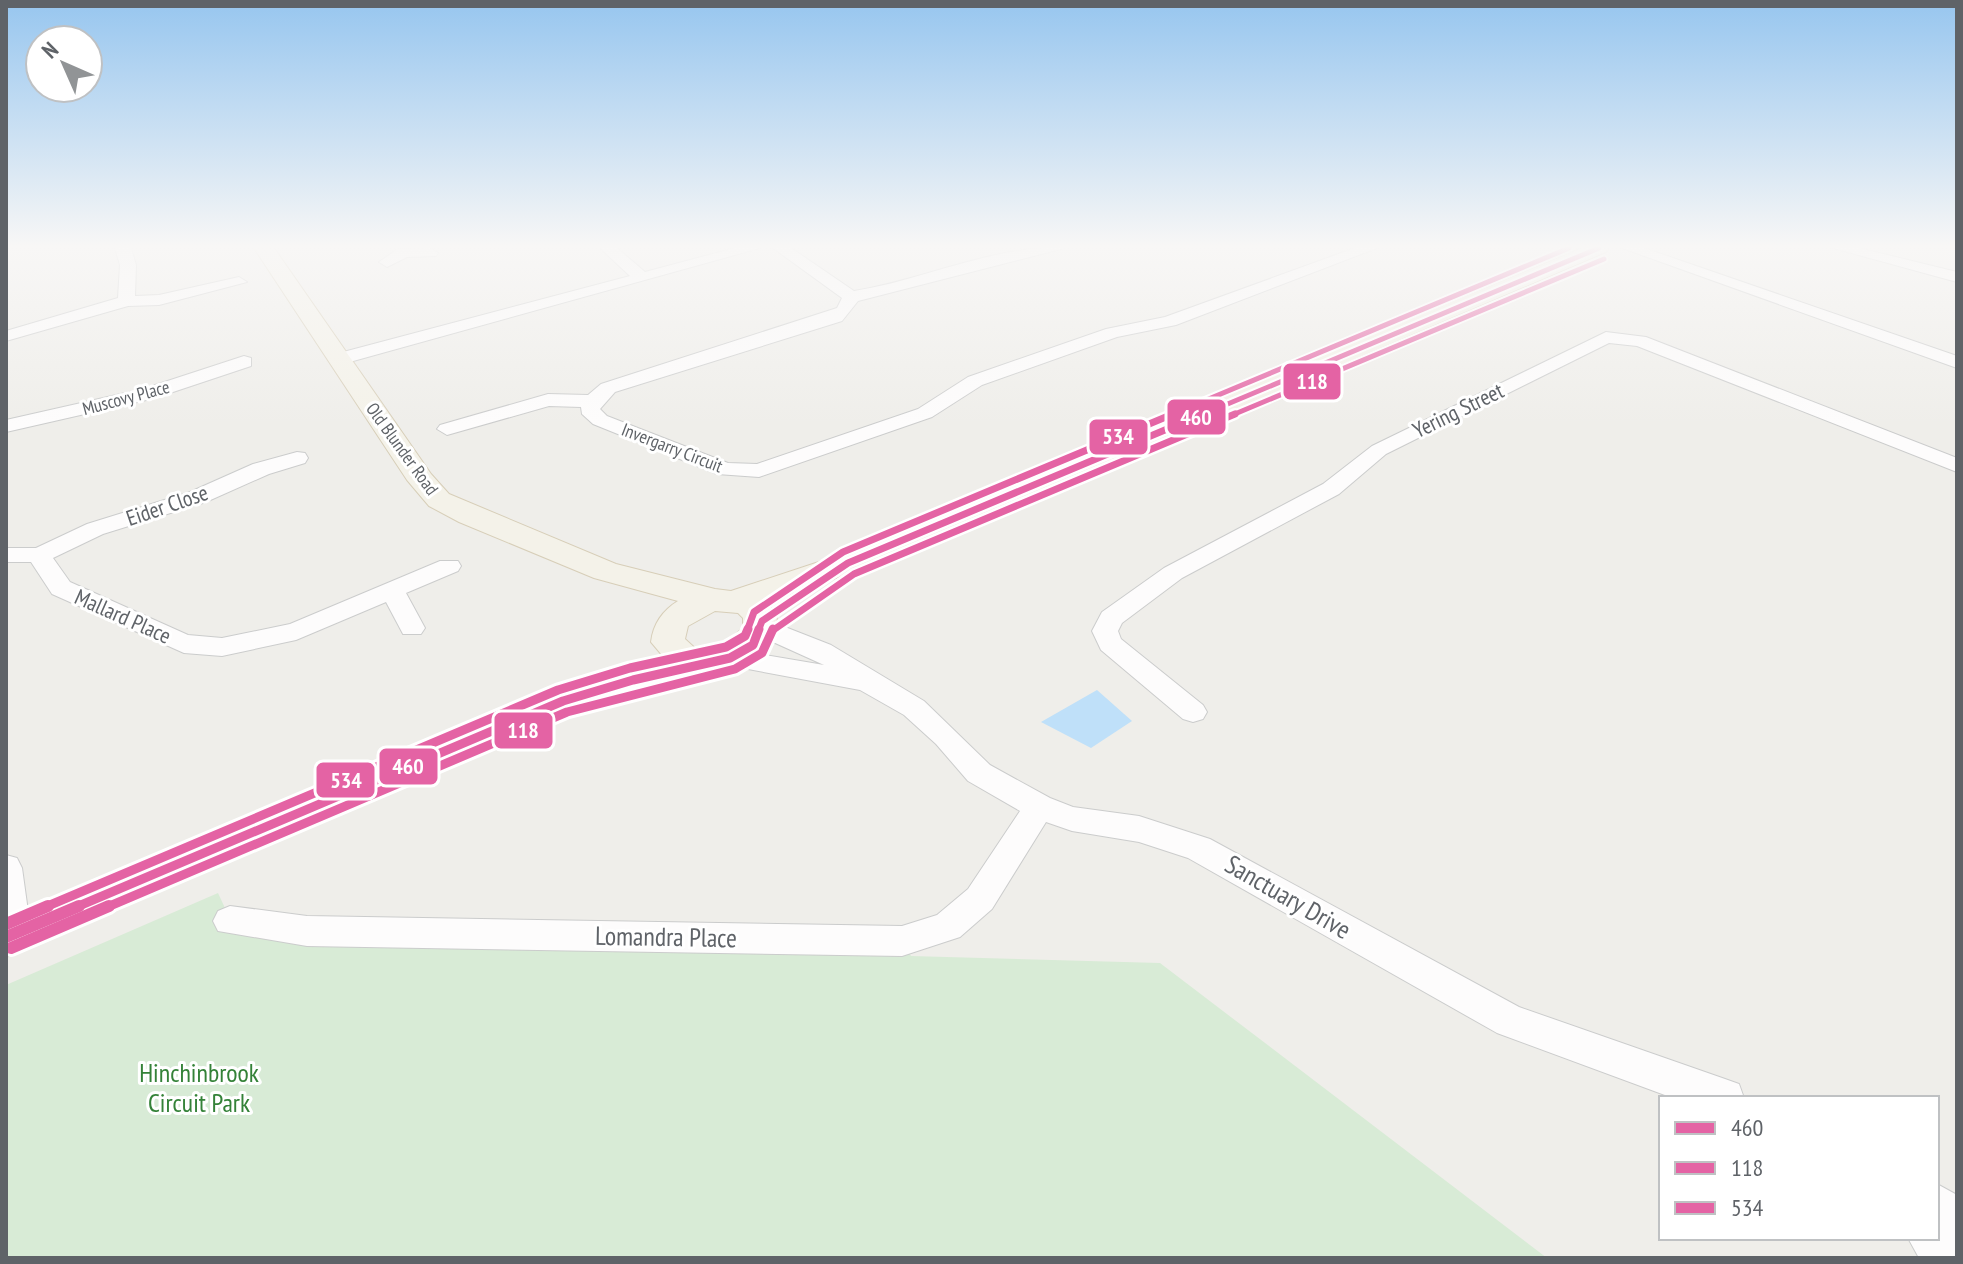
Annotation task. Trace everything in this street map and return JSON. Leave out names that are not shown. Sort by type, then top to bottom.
[{"type":"main road","name":"Old Blunder Road","points":[[304,307],[421,480],[439,500],[470,516],[605,571],[743,612]]},
{"type":"main road","points":[[10,935],[563,701],[623,666],[670,628],[689,608],[743,612],[848,563],[1458,307]]},
{"type":"main road","name":"Old Blunder Road","points":[[605,571],[670,628],[673,651],[684,658],[722,660]]},
{"type":"main road","points":[[563,701],[722,660],[753,645],[743,612]]},
{"type":"street","points":[[6,336],[109,307]]},
{"type":"street","points":[[339,359],[531,307]]},
{"type":"street","points":[[447,429],[548,400],[593,401],[608,388],[623,382],[836,317],[846,307]]},
{"type":"street","name":"Invergarry Circuit","points":[[593,401],[589,410],[600,420],[725,469],[759,471],[925,413],[975,381],[1112,333],[1170,321],[1208,307]]},
{"type":"street","points":[[1799,307],[1957,362]]},
{"type":"street","name":"Yering Street","points":[[1193,712],[1110,644],[1105,631],[1111,618],[1173,573],[1331,489],[1379,450],[1606,337],[1640,341],[1957,466]]},
{"type":"street","name":"Muscovy Place","points":[[6,426],[148,394],[244,362]]},
{"type":"street","name":"Eider Close","points":[[40,555],[95,529],[198,497],[261,469],[297,458]]},
{"type":"street","points":[[6,555],[40,555]]},
{"type":"street","name":"Mallard Place","points":[[40,555],[51,578],[61,588],[184,644],[222,647],[296,631],[449,566]]},
{"type":"street","points":[[392,590],[412,628]]},
{"type":"street","name":"Sanctuary Drive","points":[[743,612],[822,651],[867,682],[914,708],[946,736],[979,773],[1039,807],[1072,819],[1139,829],[1199,848],[1449,990],[1510,1021],[1719,1096]]},
{"type":"street","name":"Sanctuary Drive","points":[[722,660],[867,682]]},
{"type":"street","name":"Lomandra Place","points":[[230,921],[307,931],[902,941],[948,927],[980,899],[1039,807]]},
{"type":"street","points":[[6,868],[10,935]]},
{"type":"street","points":[[1939,1207],[1957,1221]]},
{"type":"street","points":[[1931,1240],[1948,1258]]},
{"type":"green space","name":"Hinchinbrook Circuit Park","points":[[218,893],[231,921],[902,941],[911,956],[1160,963],[1547,1258],[6,1258],[6,985]]},
{"type":"water","points":[[1097,690],[1132,721],[1091,748],[1041,722]]},
{"type":"transit line","name":"534","points":[[6,924],[558,690],[630,668],[726,647],[745,636],[754,612],[843,552],[1428,307]]},
{"type":"transit line","name":"460","points":[[6,937],[563,701],[633,680],[730,658],[753,645],[762,621],[848,563],[1458,307]]},
{"type":"transit line","name":"118","points":[[11,948],[567,712],[735,669],[762,653],[773,628],[854,574],[1490,307]]}]
